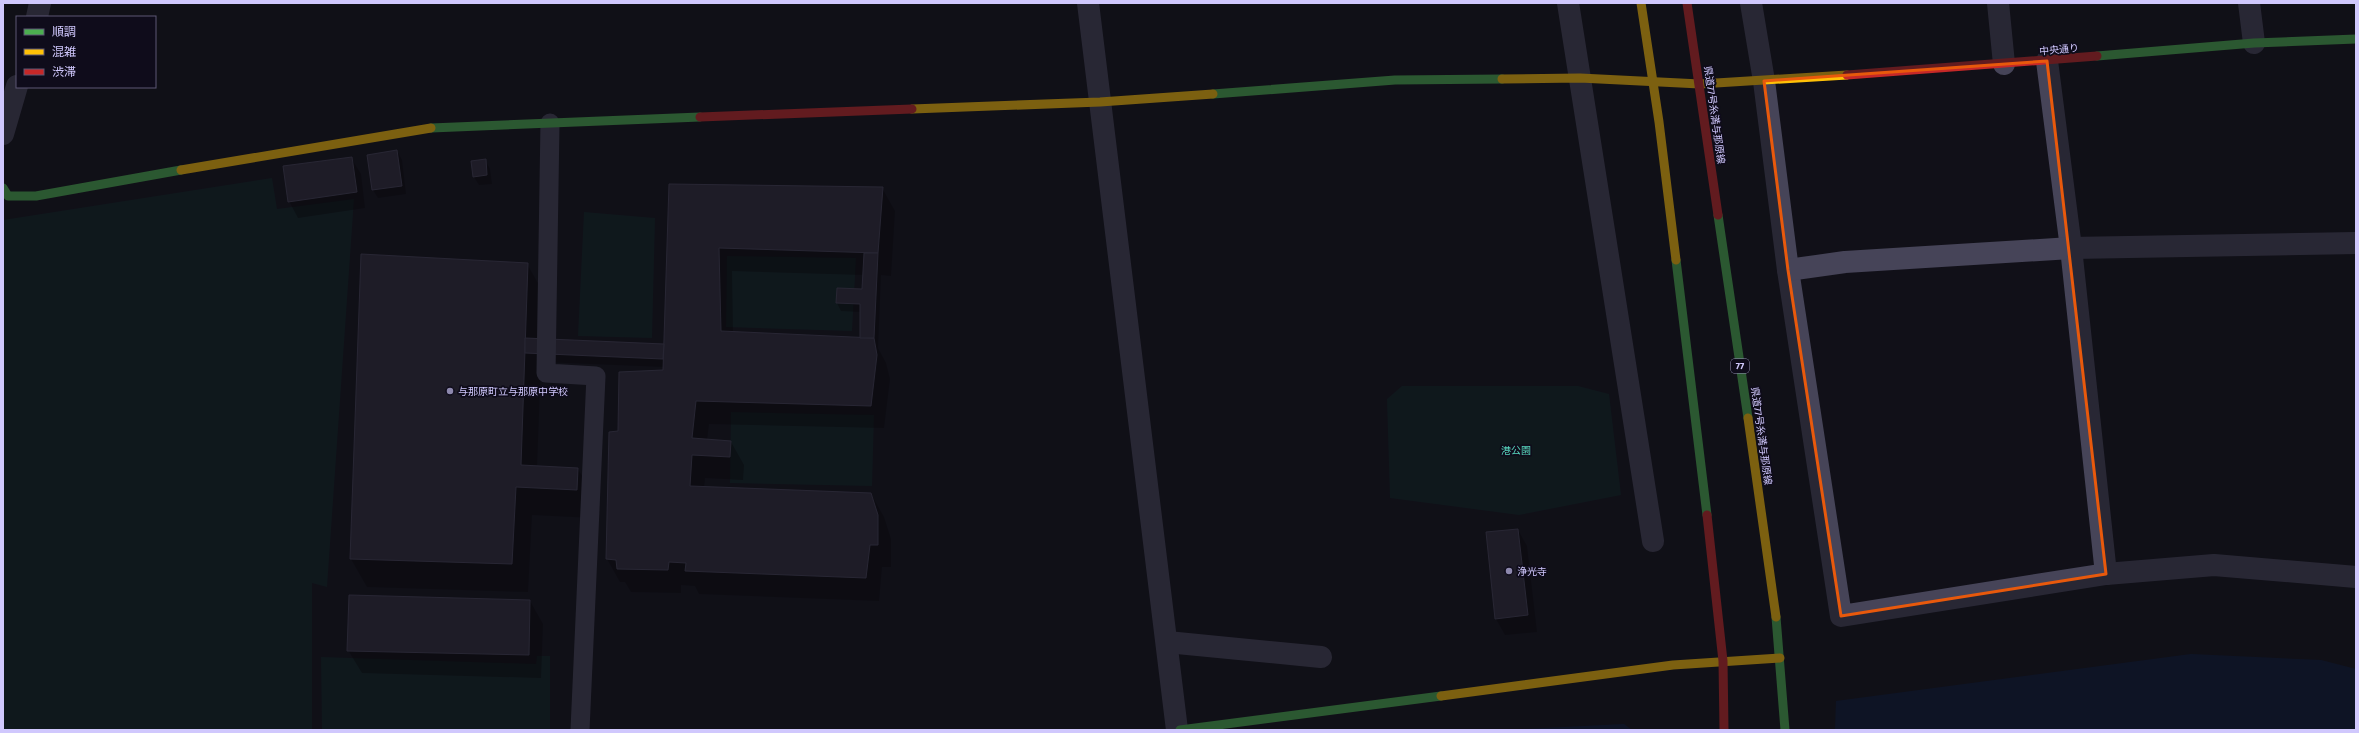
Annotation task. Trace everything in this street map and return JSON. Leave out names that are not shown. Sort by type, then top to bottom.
[{"type":"street","points":[[37,16],[40,3]]},
{"type":"street","points":[[1088,3],[1178,730],[1642,669],[1723,661],[1780,658]]},
{"type":"street","points":[[1568,3],[1652,541]]},
{"type":"street","points":[[1641,3],[1660,130],[1723,661],[1724,730]]},
{"type":"street","name":"県道77号糸満与那原線","points":[[1687,3],[1769,562],[1780,658],[1784,730]]},
{"type":"street","points":[[1751,3],[1764,81],[1788,270],[1841,616],[2106,574],[2214,565],[2356,577]]},
{"type":"street","points":[[1998,3],[2004,64]]},
{"type":"street","points":[[2249,3],[2254,43]]},
{"type":"street","name":"中央通り","points":[[3,188],[8,196],[36,196],[422,128],[1100,102],[1395,80],[1580,78],[1700,84],[1764,81],[2047,61],[2254,43],[2356,40]]},
{"type":"street","points":[[2047,61],[2071,248],[2106,574]]},
{"type":"street","points":[[3,134],[16,88]]},
{"type":"street","points":[[1788,270],[1845,262],[2071,248],[2356,242]]},
{"type":"street","points":[[1167,642],[1321,657]]},
{"type":"lane","points":[[550,123],[546,373],[596,376],[580,730]]},
{"type":"highlighted area","points":[[2047,61],[2106,574],[1841,616],[1788,270],[1764,81]]},
{"type":"green space","points":[[272,178],[277,209],[354,199],[327,587],[312,583],[312,730],[3,730],[3,220]]},
{"type":"green space","points":[[584,212],[655,218],[652,338],[578,336]]},
{"type":"green space","points":[[727,256],[856,258],[852,331],[726,327]]},
{"type":"green space","name":"港公園","points":[[1402,386],[1578,386],[1609,394],[1621,495],[1519,515],[1390,498],[1387,399]]},
{"type":"green space","points":[[731,412],[874,415],[872,486],[730,483]]},
{"type":"green space","points":[[537,656],[550,656],[550,730],[322,730],[321,657],[536,664]]},
{"type":"water","points":[[2191,654],[2321,660],[2356,669],[2356,730],[1835,730],[1836,701]]},
{"type":"water","points":[[1624,724],[1632,730],[1502,730]]},
{"type":"building","points":[[397,150],[402,186],[372,190],[367,155]]},
{"type":"building","points":[[352,157],[357,192],[288,202],[283,166]]},
{"type":"building","points":[[486,159],[487,175],[473,177],[471,161]]},
{"type":"building","points":[[669,184],[883,187],[878,253],[719,248],[721,331],[874,338],[877,355],[871,406],[696,401],[692,438],[731,441],[730,457],[692,455],[690,486],[871,493],[878,515],[878,545],[870,545],[866,578],[685,571],[686,563],[669,562],[668,570],[617,569],[616,560],[606,559],[609,432],[618,431],[619,372],[663,370]]},
{"type":"building","points":[[864,253],[878,253],[874,338],[860,338],[860,304],[836,303],[837,288],[862,289]]},
{"type":"building","points":[[361,254],[528,263],[521,465],[578,468],[577,490],[516,487],[512,564],[350,559]]},
{"type":"building","points":[[525,338],[664,344],[663,359],[525,353]]},
{"type":"building","points":[[1518,529],[1528,615],[1495,619],[1486,532]]},
{"type":"building","points":[[349,595],[530,600],[529,655],[347,651]]},
{"type":"traffic: fast","points":[[2097,56],[2254,43],[2356,39]]},
{"type":"traffic: fast","points":[[1213,94],[1395,80],[1502,79]]},
{"type":"traffic: fast","points":[[431,128],[700,117]]},
{"type":"traffic: fast","points":[[3,188],[8,196],[36,196],[181,170]]},
{"type":"traffic: fast","points":[[1718,215],[1748,418]]},
{"type":"traffic: fast","points":[[1676,260],[1707,515]]},
{"type":"traffic: fast","points":[[1776,617],[1785,730]]},
{"type":"traffic: fast","points":[[1180,730],[1441,696]]},
{"type":"traffic: slow","points":[[1641,3],[1659,122],[1676,260]]},
{"type":"traffic: slow","points":[[1502,79],[1580,78],[1700,84],[1847,75]]},
{"type":"traffic: slow","points":[[912,109],[1100,102],[1213,94]]},
{"type":"traffic: slow","points":[[181,170],[431,128]]},
{"type":"traffic: slow","points":[[1748,418],[1776,617]]},
{"type":"traffic: slow","points":[[1441,696],[1673,665],[1780,658]]},
{"type":"traffic: jam","points":[[1687,3],[1718,215]]},
{"type":"traffic: jam","points":[[1847,75],[2097,56]]},
{"type":"traffic: jam","points":[[700,117],[912,109]]},
{"type":"traffic: jam","points":[[1707,515],[1723,661],[1724,730]]},
{"type":"place","name":"与那原町立与那原中学校","points":[[450,391]]},
{"type":"place","name":"浄光寺","points":[[1509,571]]}]
